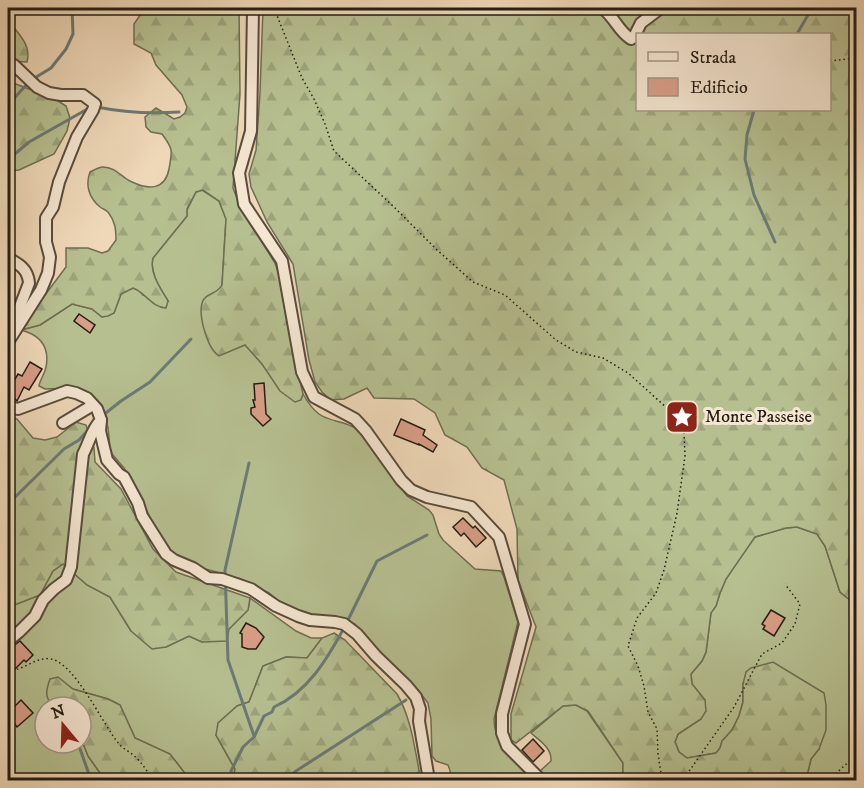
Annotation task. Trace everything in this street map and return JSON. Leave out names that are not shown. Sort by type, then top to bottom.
[{"type":"street","points":[[253,8],[251,131],[240,173],[244,204],[282,261],[302,372],[314,397],[355,418],[411,490],[427,497],[471,507],[499,537],[525,624],[502,714],[502,733],[507,746],[541,780]]},
{"type":"street","points":[[602,8],[624,35],[631,39],[641,23],[661,8]]},
{"type":"street","points":[[8,64],[14,65],[37,87],[49,93],[83,95],[94,104],[93,110],[77,137],[59,182],[53,207],[46,218],[46,242],[50,256],[48,273],[41,290],[8,342]]},
{"type":"street","points":[[10,264],[22,267],[29,279],[16,317],[17,326]]},
{"type":"street","points":[[8,403],[18,409],[67,392],[87,398],[97,409],[101,420],[100,431],[107,460],[124,477],[138,503],[142,516],[166,554],[208,578],[222,579],[251,589],[276,606],[298,616],[310,620],[344,624],[357,634],[416,697],[420,709],[419,721],[429,780]]},
{"type":"street","points":[[63,423],[93,405]]},
{"type":"street","points":[[8,641],[30,622],[43,600],[68,577],[83,453],[94,427],[101,420]]},
{"type":"path","points":[[274,8],[302,78],[325,123],[334,151],[473,282],[505,295],[556,340],[576,352],[603,358],[628,373],[676,417],[684,433],[685,456],[677,513],[664,570],[656,593],[637,618],[628,646],[638,666],[648,712],[657,729],[662,780]]},
{"type":"path","points":[[831,61],[856,58]]},
{"type":"path","points":[[679,780],[690,770],[734,707],[762,654],[782,643],[795,624],[800,604],[785,584]]},
{"type":"path","points":[[8,670],[14,671],[45,658],[62,663],[81,686],[121,747],[134,756],[154,780]]},
{"type":"path","points":[[830,780],[856,755]]},
{"type":"green space","points":[[145,8],[239,8],[240,94],[233,188],[241,209],[275,263],[281,280],[303,394],[301,400],[295,402],[280,391],[262,364],[245,345],[219,356],[210,345],[201,312],[204,299],[222,285],[226,219],[219,201],[203,190],[196,192],[187,209],[187,216],[153,258],[154,275],[168,301],[166,308],[156,305],[133,288],[121,294],[114,313],[108,316],[102,317],[92,309],[72,304],[40,325],[21,330],[66,267],[66,248],[88,248],[102,253],[108,251],[116,240],[112,219],[108,212],[93,200],[89,191],[90,172],[108,167],[132,182],[150,187],[160,184],[167,176],[171,158],[169,144],[162,134],[151,132],[146,127],[145,117],[156,108],[174,119],[185,113],[187,107],[182,95],[156,65],[151,53],[134,44],[134,24]]},
{"type":"green space","points":[[263,8],[856,8],[856,598],[850,600],[840,592],[825,546],[817,534],[797,527],[755,537],[726,579],[711,613],[706,652],[691,674],[692,684],[705,700],[706,711],[701,719],[678,734],[675,742],[679,752],[687,758],[716,753],[739,716],[746,672],[751,668],[773,662],[824,693],[826,730],[819,749],[811,759],[806,780],[623,780],[623,763],[588,711],[576,705],[563,706],[516,743],[511,740],[511,714],[536,627],[518,580],[517,529],[504,480],[482,468],[467,447],[445,435],[435,413],[414,399],[374,398],[367,388],[344,399],[331,400],[322,392],[315,382],[309,360],[293,264],[267,222],[251,187],[249,174],[256,150]]},
{"type":"green space","points":[[8,20],[26,44],[27,62],[8,61]]},
{"type":"green space","points":[[8,81],[55,99],[66,106],[70,118],[67,131],[54,154],[19,170],[8,171]]},
{"type":"green space","points":[[202,190],[219,201],[226,219],[222,285],[219,291],[206,297],[219,355],[245,344],[262,364],[300,400],[303,394],[319,414],[357,429],[407,496],[433,515],[443,540],[475,569],[501,571],[518,622],[494,719],[495,729],[507,754],[534,780],[449,780],[451,774],[448,765],[436,761],[432,756],[428,703],[355,624],[337,617],[312,615],[284,606],[269,593],[241,579],[202,568],[177,557],[166,546],[137,490],[124,468],[112,454],[108,428],[102,411],[71,388],[45,389],[39,386],[46,367],[45,347],[38,338],[21,330],[40,325],[72,304],[92,309],[102,317],[114,313],[121,294],[133,288],[139,290],[143,295],[168,301],[154,275],[153,258],[187,216],[187,210],[196,192]]},
{"type":"green space","points":[[8,415],[17,419],[33,438],[45,440],[57,437],[76,422],[86,425],[94,448],[95,462],[121,489],[153,549],[176,572],[250,598],[248,610],[229,629],[227,641],[202,642],[189,636],[166,647],[152,649],[131,631],[110,597],[87,585],[63,564],[53,571],[40,595],[14,605],[8,615]]},
{"type":"green space","points":[[797,527],[817,534],[825,546],[840,592],[850,600],[856,598],[856,780],[806,780],[811,759],[819,749],[743,684],[743,702],[739,716],[716,753],[687,758],[679,752],[675,742],[678,734],[701,719],[705,700],[692,684],[691,674],[706,652],[711,612],[716,606],[726,579],[755,537]]},
{"type":"green space","points":[[63,564],[87,585],[110,597],[131,631],[166,647],[189,636],[202,642],[229,629],[248,610],[250,598],[296,631],[311,638],[322,638],[307,658],[286,657],[263,666],[249,702],[237,706],[216,735],[235,769],[233,780],[190,780],[170,754],[135,738],[120,705],[108,699],[73,689],[64,695],[33,695],[33,755],[88,755],[105,780],[8,780],[8,615],[14,605],[40,595],[53,571]]},
{"type":"green space","points":[[334,633],[345,640],[397,694],[410,725],[421,780],[233,780],[235,769],[216,735],[218,723],[237,706],[249,702],[263,666],[286,657],[307,658],[322,638]]},
{"type":"green space","points":[[58,677],[73,689],[108,699],[120,705],[135,738],[170,754],[190,780],[105,780],[88,755],[93,755],[93,695],[47,695],[50,679]]},
{"type":"green space","points":[[576,705],[587,711],[623,763],[623,780],[548,780],[539,772],[551,761],[551,756],[545,745],[531,733],[563,706]]},
{"type":"building","points":[[79,314],[95,325],[90,333],[74,321]]},
{"type":"building","points":[[30,362],[42,369],[29,390],[24,387],[17,401],[8,396],[8,383],[11,386],[18,374],[22,376]]},
{"type":"building","points":[[264,383],[266,414],[271,419],[263,426],[251,414],[251,408],[255,407],[254,384]]},
{"type":"building","points":[[401,419],[425,430],[423,435],[437,445],[433,452],[394,435]]},
{"type":"building","points":[[463,518],[473,528],[475,526],[486,538],[476,547],[464,533],[461,536],[453,527]]},
{"type":"building","points":[[771,610],[785,618],[774,636],[763,629],[765,626],[762,624]]},
{"type":"building","points":[[246,623],[256,628],[264,637],[256,649],[242,647],[242,634],[240,633]]},
{"type":"building","points":[[20,641],[33,655],[26,662],[24,660],[8,676],[8,648]]},
{"type":"building","points":[[21,700],[33,713],[17,727],[8,720],[8,713]]},
{"type":"building","points":[[533,739],[544,751],[533,762],[522,750]]},
{"type":"waterway","points":[[33,79],[51,68],[66,49],[73,34],[72,8]]},
{"type":"waterway","points":[[798,33],[812,8]]},
{"type":"waterway","points":[[8,105],[28,83]]},
{"type":"waterway","points":[[8,158],[29,142],[91,107]]},
{"type":"waterway","points":[[97,107],[118,111],[179,112]]},
{"type":"waterway","points":[[754,111],[747,135],[745,159],[754,195],[775,242]]},
{"type":"waterway","points":[[102,416],[150,382],[191,339]]},
{"type":"waterway","points":[[8,504],[64,449],[79,440],[89,429]]},
{"type":"waterway","points":[[249,463],[225,570],[228,660],[254,736]]},
{"type":"waterway","points":[[347,622],[377,561],[427,535]]},
{"type":"waterway","points":[[232,780],[231,771],[243,747],[254,737],[264,716],[307,684],[331,651],[344,628]]},
{"type":"waterway","points":[[284,780],[406,700]]},
{"type":"waterway","points":[[82,755],[91,780]]},
{"type":"place","name":"Monte Passeise","points":[[682,417]]}]
